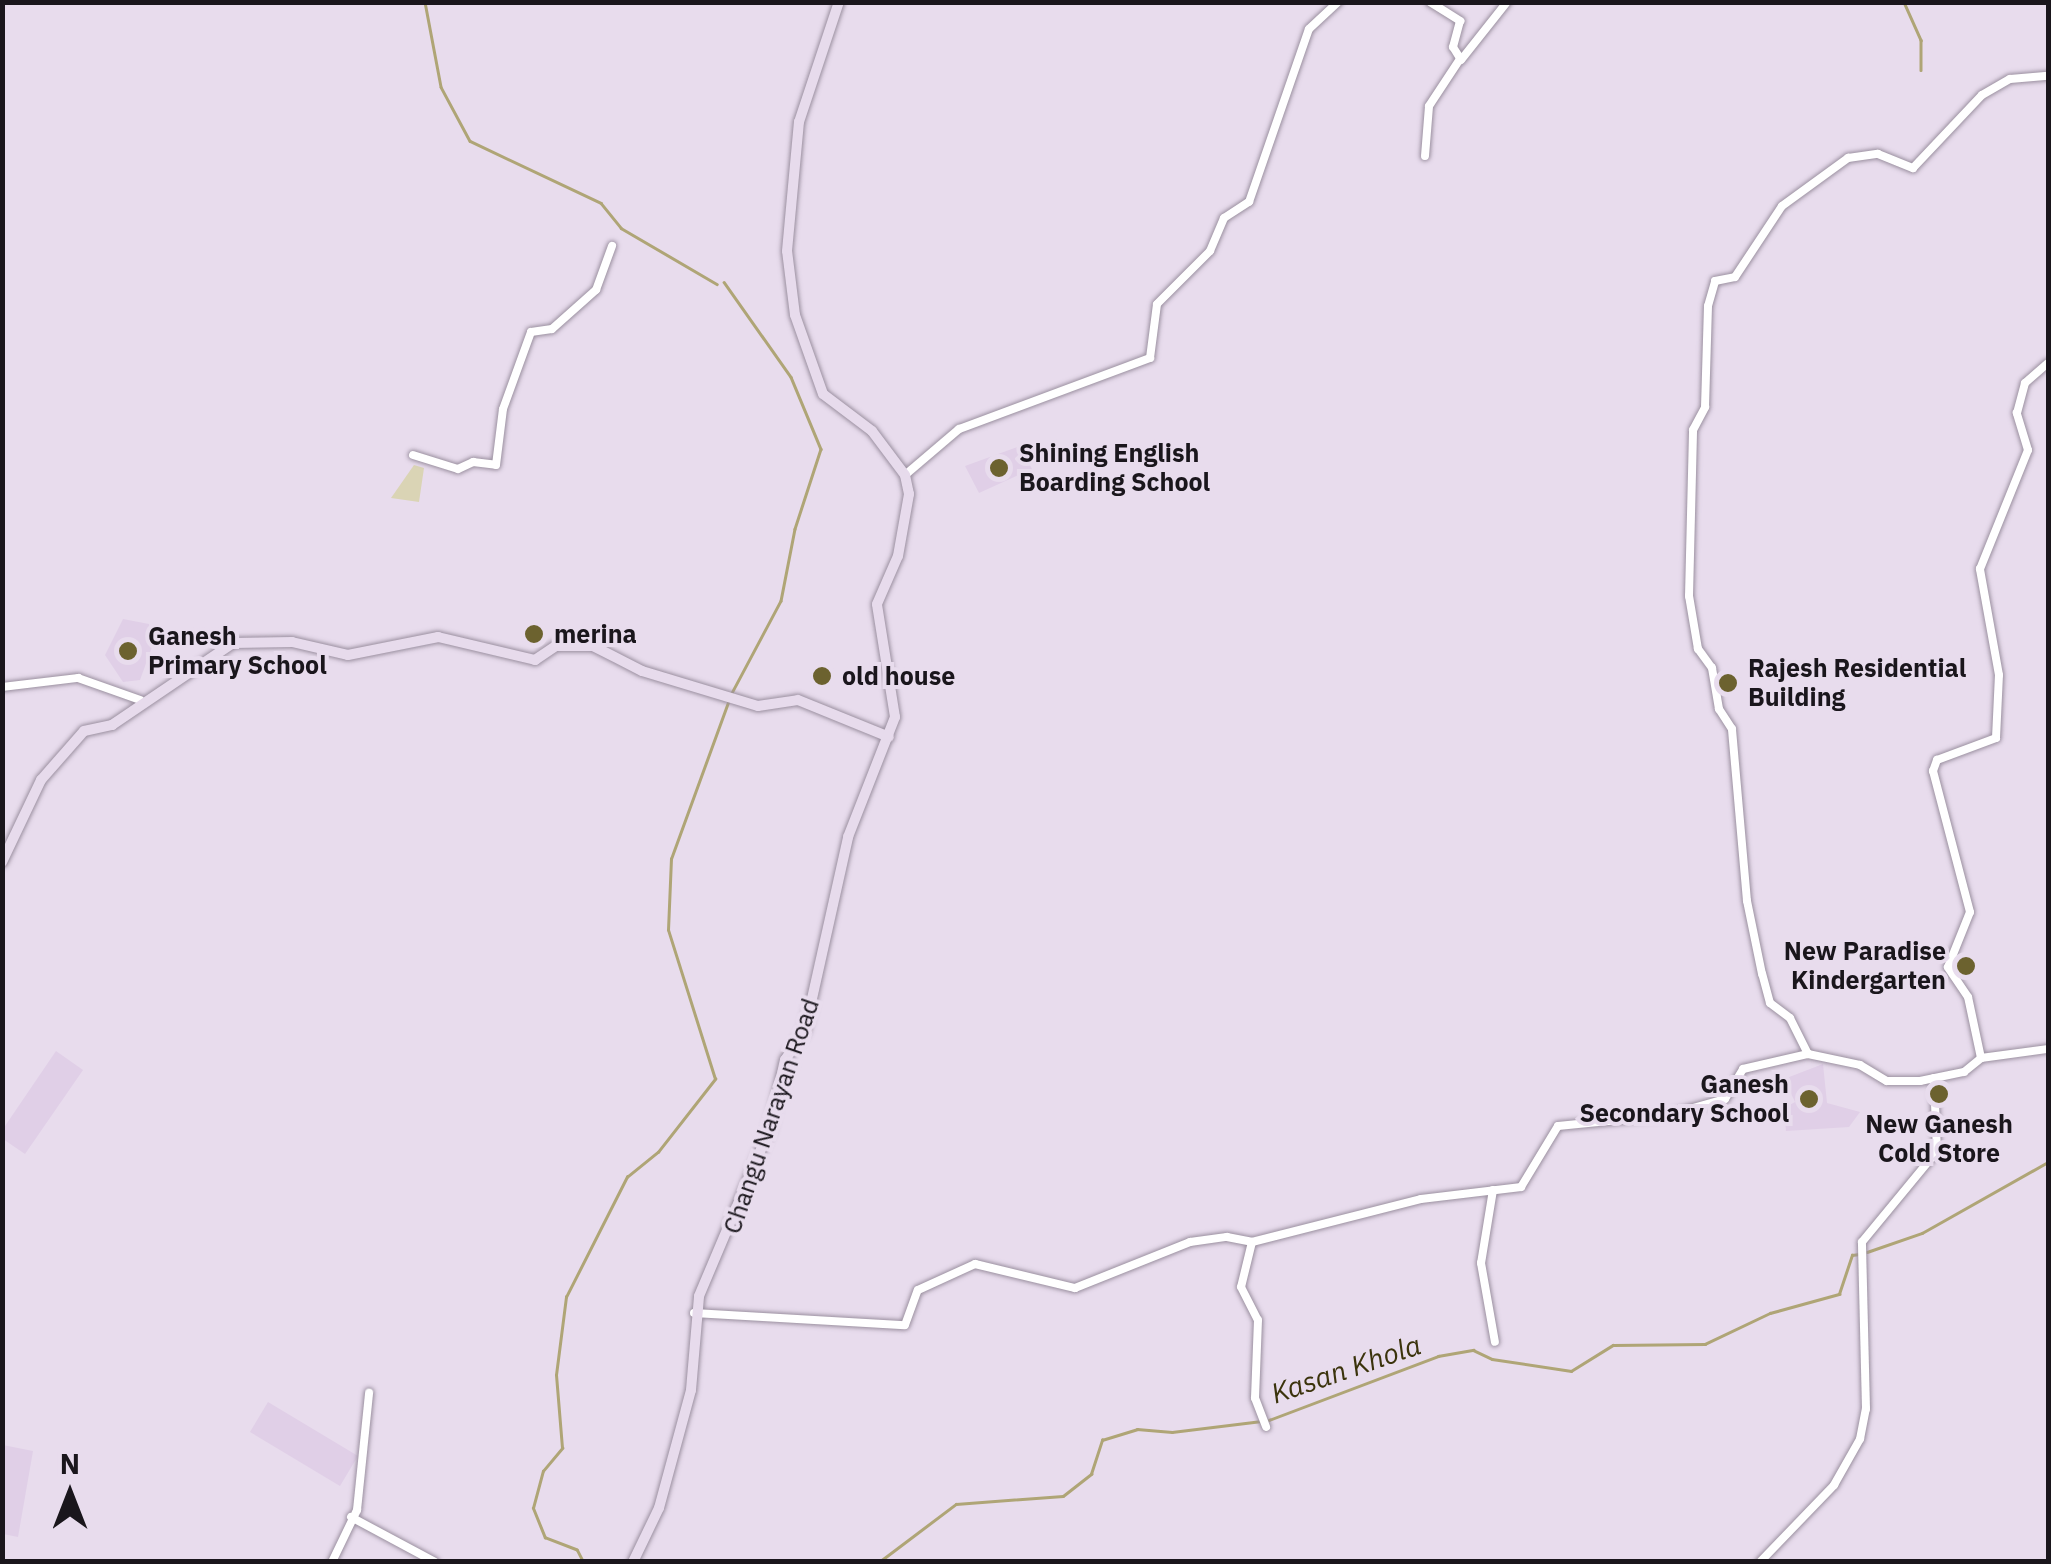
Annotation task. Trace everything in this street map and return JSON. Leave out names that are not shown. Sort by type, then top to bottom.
[{"type":"main road","points":[[839,2],[792,160],[787,251],[794,316],[823,394],[872,431],[906,475]]},
{"type":"main road","name":"Changu Narayan Road","points":[[633,1562],[659,1508],[691,1390],[694,1313],[770,1128],[785,1060],[805,1030],[848,837],[888,736],[895,698],[877,604],[898,556],[909,494],[906,475]]},
{"type":"main road","points":[[2,862],[40,780],[84,731],[112,724],[140,700],[233,643],[292,642],[348,655],[438,638],[535,660],[556,646],[593,646],[642,672],[739,696],[758,706],[798,700],[888,736]]},
{"type":"street","points":[[906,475],[960,429],[1150,358],[1157,304],[1210,252],[1224,218],[1250,202],[1310,29],[1338,2]]},
{"type":"street","points":[[1430,2],[1460,22],[1453,47],[1460,59]]},
{"type":"street","points":[[1425,156],[1429,106],[1460,59],[1507,2]]},
{"type":"street","points":[[1808,1054],[1790,1018],[1770,1003],[1762,974],[1748,901],[1732,729],[1719,708],[1712,668],[1698,649],[1689,596],[1693,430],[1705,408],[1708,306],[1715,281],[1734,277],[1782,206],[1848,158],[1878,154],[1912,168],[1982,95],[2010,79],[2048,76]]},
{"type":"street","points":[[413,455],[458,470],[473,462],[496,465],[504,408],[531,332],[552,328],[596,290],[612,246]]},
{"type":"street","points":[[1980,1058],[1968,996],[1948,967],[1970,912],[1933,771],[1937,760],[1996,738],[1999,675],[1980,569],[2028,450],[2017,413],[2026,380],[2048,363]]},
{"type":"street","points":[[2,687],[78,678],[140,700]]},
{"type":"street","points":[[694,1313],[906,1325],[918,1290],[950,1270],[975,1264],[1075,1288],[1190,1242],[1228,1236],[1252,1242],[1422,1199],[1521,1187],[1558,1126],[1668,1116],[1726,1099],[1743,1069],[1808,1054],[1860,1065],[1887,1081],[1934,1078],[1964,1072],[1980,1058],[2048,1049]]},
{"type":"street","points":[[1760,1562],[1834,1485],[1860,1440],[1866,1409],[1862,1242],[1937,1151],[1934,1078]]},
{"type":"street","points":[[1494,1190],[1482,1263],[1495,1342]]},
{"type":"street","points":[[1252,1242],[1241,1287],[1258,1320],[1259,1412],[1266,1427]]},
{"type":"street","points":[[332,1562],[363,1479],[369,1392]]},
{"type":"street","points":[[351,1517],[435,1562]]},
{"type":"shaded area","name":"Shining English Boarding School","points":[[1020,446],[1032,469],[979,493],[965,466]]},
{"type":"shaded area","points":[[414,465],[424,468],[419,502],[391,498]]},
{"type":"shaded area","name":"Ganesh Primary School","points":[[123,619],[149,624],[152,647],[140,680],[123,682],[105,655]]},
{"type":"shaded area","points":[[56,1051],[83,1070],[25,1154],[3,1139],[3,1129]]},
{"type":"shaded area","name":"Ganesh Secondary School","points":[[1823,1064],[1827,1103],[1860,1112],[1849,1127],[1786,1131],[1784,1108],[1795,1102],[1784,1079]]},
{"type":"shaded area","points":[[268,1402],[358,1456],[340,1486],[250,1432]]},
{"type":"shaded area","points":[[3,1445],[33,1451],[18,1537],[3,1534]]},
{"type":"waterway","points":[[425,2],[441,87],[470,141],[601,203],[621,228],[717,284]]},
{"type":"waterway","points":[[1904,2],[1921,40],[1921,70]]},
{"type":"waterway","points":[[724,282],[791,377],[821,449],[795,529],[781,601],[731,695]]},
{"type":"waterway","points":[[583,1562],[577,1550],[545,1538],[533,1508],[543,1471],[562,1448],[556,1375],[566,1297],[627,1177],[658,1152],[715,1079],[668,930],[671,859],[728,702]]},
{"type":"waterway","name":"Kasan Khola","points":[[1867,1252],[1922,1233],[2048,1162]]},
{"type":"waterway","name":"Kasan Khola","points":[[1269,1420],[1438,1356],[1473,1350],[1492,1359],[1571,1371],[1613,1345],[1705,1344],[1770,1313],[1839,1294],[1852,1255],[1859,1254]]},
{"type":"waterway","name":"Kasan Khola","points":[[879,1562],[956,1504],[1063,1496],[1091,1474],[1102,1440],[1137,1429],[1172,1432],[1261,1421]]},
{"type":"place","name":"Shining English Boarding School","points":[[999,468]]},
{"type":"place","name":"merina","points":[[534,634]]},
{"type":"place","name":"Ganesh Primary School","points":[[128,651]]},
{"type":"place","name":"old house","points":[[822,676]]},
{"type":"place","name":"Rajesh Residential Building","points":[[1728,683]]},
{"type":"place","name":"New Paradise Kindergarten","points":[[1966,966]]},
{"type":"place","name":"New Ganesh Cold Store","points":[[1939,1094]]},
{"type":"place","name":"Ganesh Secondary School","points":[[1809,1099]]}]
